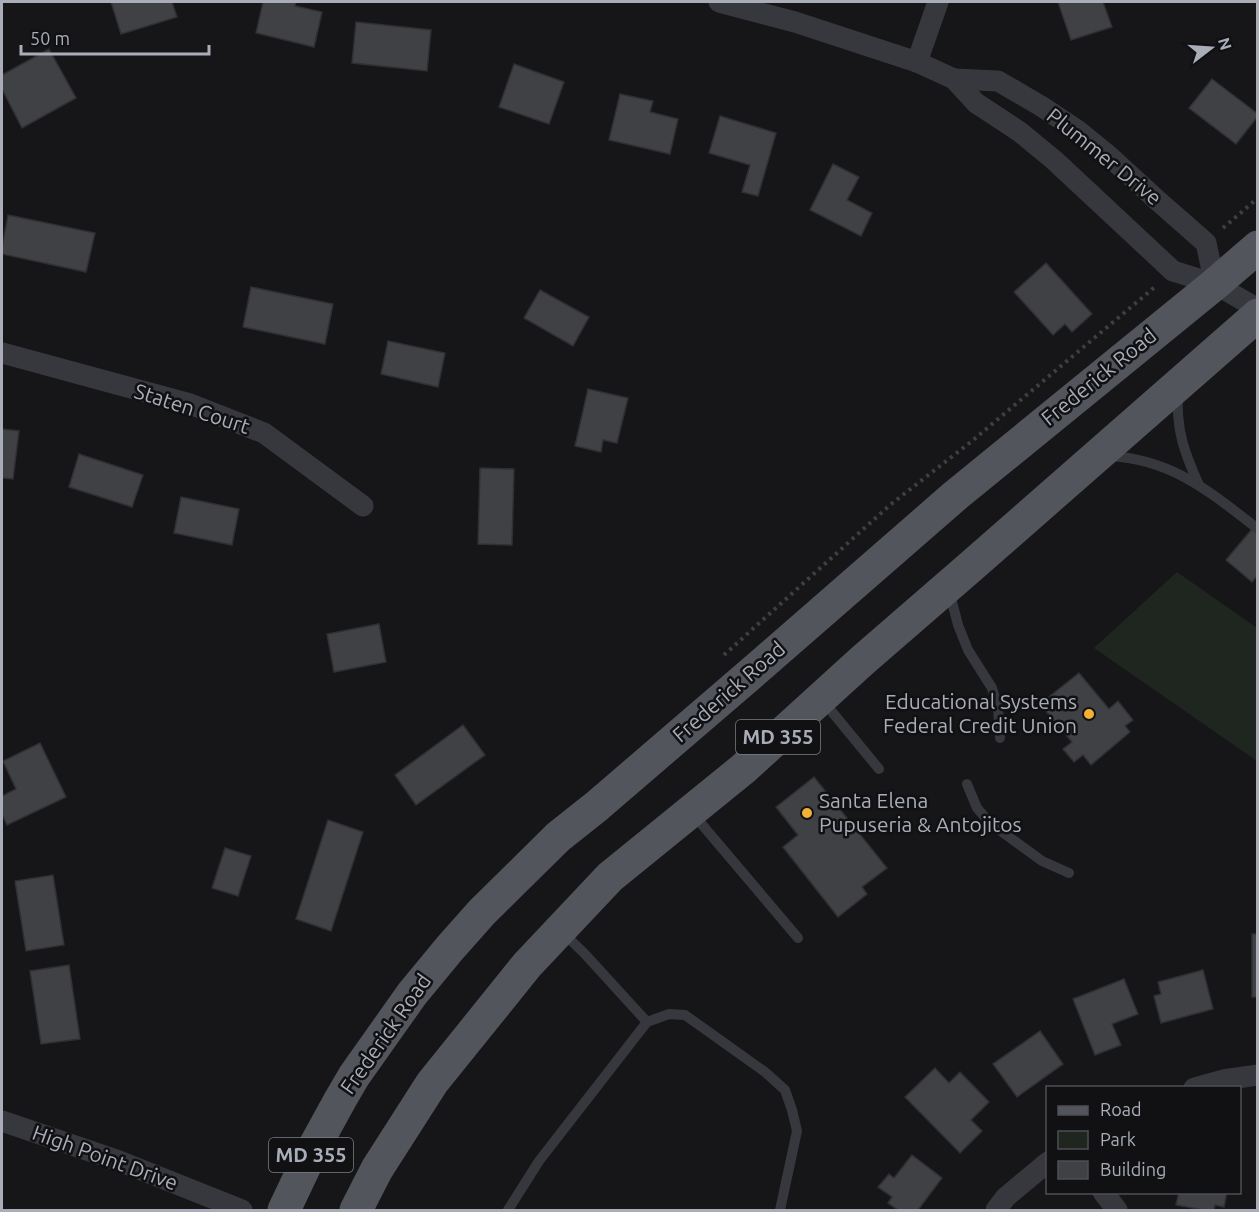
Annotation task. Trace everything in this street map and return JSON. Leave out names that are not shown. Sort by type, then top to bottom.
[{"type":"main road","name":"Frederick Road","points":[[284,1210],[312,1151],[354,1076],[412,994],[482,912],[558,837],[597,806],[956,495],[1215,284],[1257,247]]},
{"type":"main road","name":"MD 355","points":[[356,1210],[377,1169],[432,1083],[527,965],[610,877],[742,769],[1257,315]]},
{"type":"street","name":"Plummer Drive","points":[[719,2],[795,22],[917,62],[954,79],[998,81],[1077,130],[1206,243],[1215,284]]},
{"type":"street","points":[[917,62],[938,2]]},
{"type":"street","name":"Plummer Drive","points":[[954,79],[976,103],[1020,132],[1054,160],[1173,272],[1215,284],[1257,309]]},
{"type":"street","name":"Staten Court","points":[[2,353],[190,404],[264,433],[363,506]]},
{"type":"street","points":[[1201,1086],[1257,1075]]},
{"type":"street","name":"High Point Drive","points":[[2,1121],[119,1161],[242,1210]]},
{"type":"street","points":[[996,1210],[1006,1197],[1046,1163]]},
{"type":"street","points":[[1104,1194],[1117,1210]]},
{"type":"lane","points":[[1179,384],[1177,410],[1179,435],[1187,460],[1199,485]]},
{"type":"lane","points":[[1096,455],[1130,457],[1172,470],[1199,485],[1257,529]]},
{"type":"lane","points":[[948,586],[958,625],[968,650],[992,688],[998,708],[1000,738]]},
{"type":"lane","points":[[821,698],[879,770]]},
{"type":"lane","points":[[967,783],[977,808],[990,823],[1042,861],[1069,873]]},
{"type":"lane","points":[[690,812],[798,938]]},
{"type":"lane","points":[[560,930],[647,1022]]},
{"type":"lane","points":[[508,1210],[539,1161],[647,1022],[669,1014],[685,1015],[765,1072],[785,1090],[797,1131],[780,1210]]},
{"type":"green space","points":[[1177,572],[1257,628],[1257,761],[1094,648]]},
{"type":"building","points":[[111,2],[172,2],[177,17],[121,34]]},
{"type":"building","points":[[263,2],[296,2],[295,6],[322,12],[314,47],[256,33]]},
{"type":"building","points":[[1058,2],[1103,2],[1112,27],[1071,40]]},
{"type":"building","points":[[356,22],[431,30],[427,71],[352,63]]},
{"type":"building","points":[[49,49],[76,98],[22,128],[2,89],[2,75]]},
{"type":"building","points":[[514,64],[564,82],[549,124],[499,107]]},
{"type":"building","points":[[1212,79],[1258,114],[1236,144],[1189,108]]},
{"type":"building","points":[[620,94],[653,101],[650,112],[678,119],[670,154],[609,140]]},
{"type":"building","points":[[720,116],[776,133],[758,196],[742,192],[750,165],[709,153]]},
{"type":"building","points":[[833,164],[859,177],[847,200],[872,213],[861,236],[810,210]]},
{"type":"building","points":[[8,215],[95,233],[86,272],[2,254]]},
{"type":"building","points":[[1046,263],[1092,314],[1072,332],[1065,324],[1053,335],[1014,292]]},
{"type":"building","points":[[251,287],[333,304],[325,344],[243,327]]},
{"type":"building","points":[[540,290],[589,317],[573,346],[524,318]]},
{"type":"building","points":[[388,341],[445,353],[438,387],[381,374]]},
{"type":"building","points":[[588,389],[628,398],[617,443],[603,440],[601,452],[575,446]]},
{"type":"building","points":[[2,429],[19,431],[13,479],[2,478]]},
{"type":"building","points":[[79,454],[143,475],[132,507],[69,487]]},
{"type":"building","points":[[480,468],[514,469],[512,545],[478,544]]},
{"type":"building","points":[[181,497],[239,509],[232,545],[174,533]]},
{"type":"building","points":[[1258,522],[1258,575],[1252,582],[1226,560]]},
{"type":"building","points":[[379,624],[386,662],[334,672],[327,634]]},
{"type":"building","name":"Educational Systems Federal Credit Union","points":[[1079,673],[1109,709],[1118,701],[1133,720],[1125,726],[1130,732],[1091,765],[1083,755],[1074,762],[1063,749],[1072,742],[1040,704]]},
{"type":"building","points":[[463,725],[485,755],[416,805],[395,775]]},
{"type":"building","points":[[40,743],[66,797],[7,825],[2,814],[2,796],[16,789],[3,761]]},
{"type":"building","points":[[814,777],[887,868],[862,887],[867,894],[838,917],[783,847],[798,835],[776,807]]},
{"type":"building","points":[[328,820],[363,832],[331,931],[296,919]]},
{"type":"building","points":[[225,848],[251,856],[238,896],[212,888]]},
{"type":"building","points":[[53,875],[64,945],[26,951],[15,881]]},
{"type":"building","points":[[1252,934],[1258,934],[1258,997],[1252,997]]},
{"type":"building","points":[[69,965],[80,1039],[41,1044],[30,971]]},
{"type":"building","points":[[1203,970],[1213,1009],[1161,1023],[1154,996],[1161,994],[1158,982]]},
{"type":"building","points":[[1124,979],[1138,1014],[1112,1024],[1121,1045],[1095,1055],[1073,999]]},
{"type":"building","points":[[1040,1031],[1063,1064],[1017,1097],[993,1064]]},
{"type":"building","points":[[935,1068],[949,1083],[960,1072],[989,1102],[971,1120],[982,1131],[960,1153],[905,1097]]},
{"type":"building","points":[[912,1155],[942,1178],[918,1210],[898,1210],[888,1203],[892,1197],[878,1187],[889,1174],[894,1178]]},
{"type":"building","points":[[1179,1194],[1227,1194],[1224,1207],[1215,1205],[1214,1210],[1176,1205]]},
{"type":"place","name":"Educational Systems Federal Credit Union","points":[[1089,714]]},
{"type":"place","name":"Santa Elena Pupuseria & Antojitos","points":[[807,813]]}]
